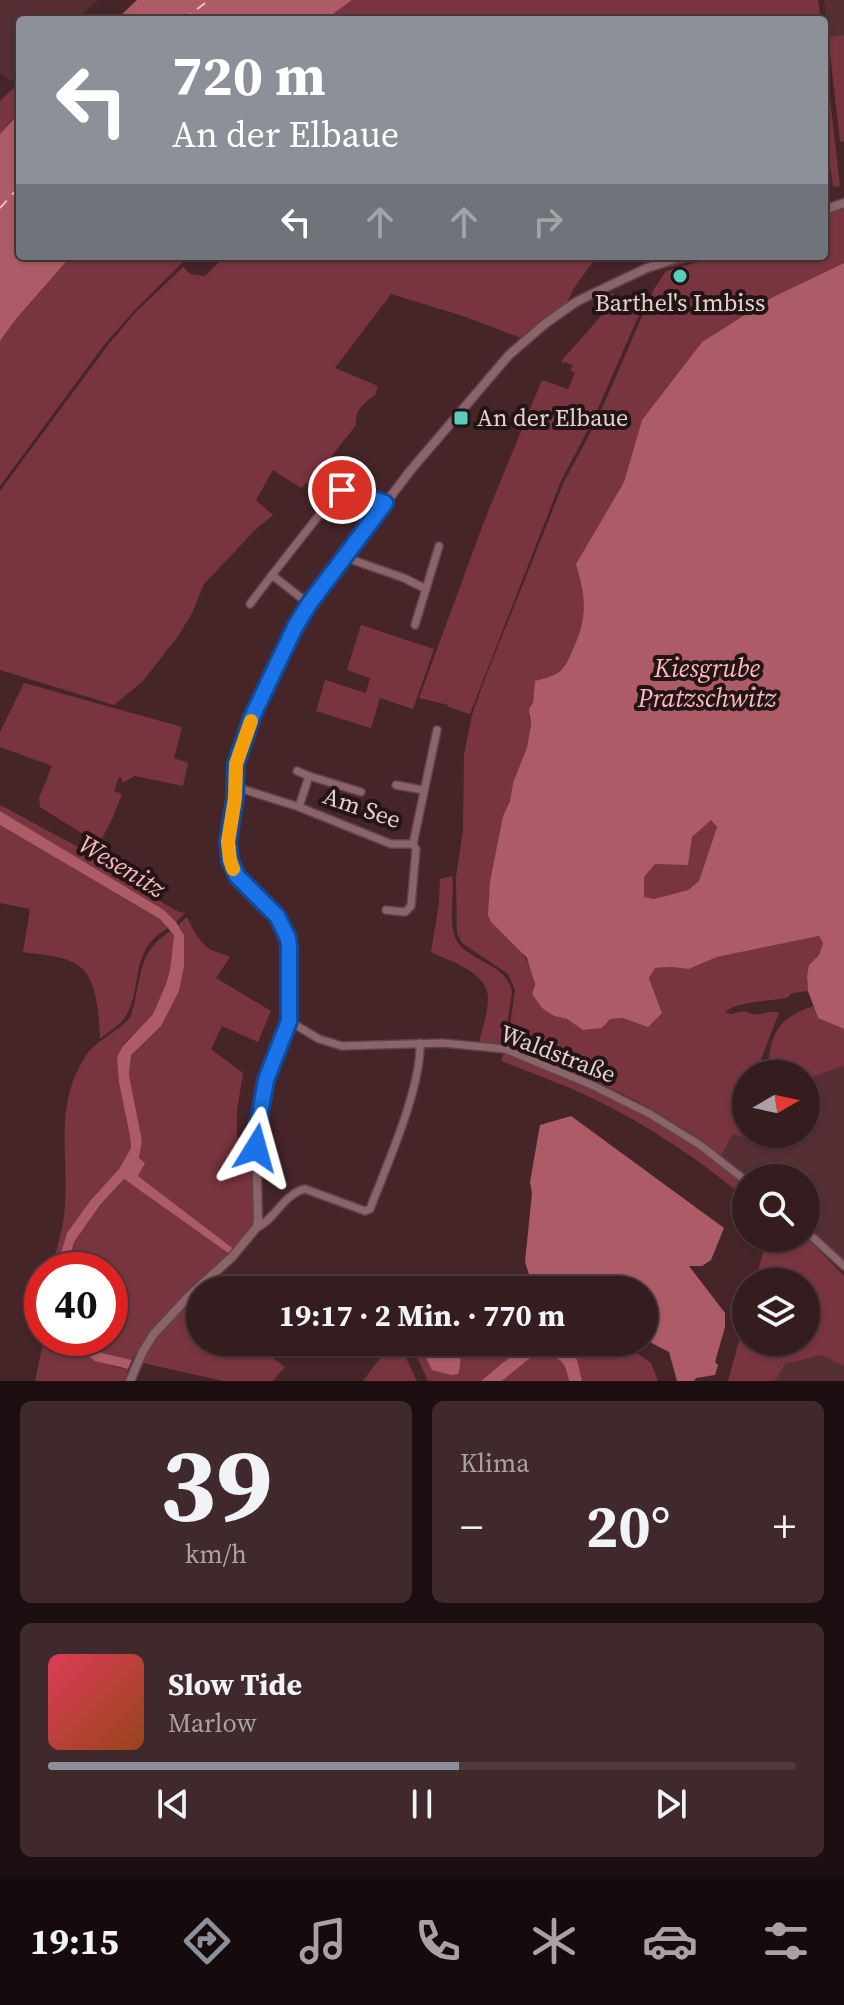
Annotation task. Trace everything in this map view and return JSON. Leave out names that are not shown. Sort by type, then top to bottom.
[{"type":"street","points":[[130,1380],[153,1335],[188,1297],[235,1254],[258,1221],[256,1136],[266,1080],[289,1021],[290,955],[288,938],[277,916],[237,876],[230,860],[228,842],[236,764],[252,717],[278,660],[309,604],[344,557],[410,471],[509,355],[576,302],[671,260]]},
{"type":"street","points":[[250,604],[338,491],[349,491],[385,503]]},
{"type":"street","points":[[415,625],[439,546]]},
{"type":"street","points":[[344,557],[426,589]]},
{"type":"street","points":[[272,575],[309,604]]},
{"type":"street","name":"Am See","points":[[386,910],[405,912],[411,906],[416,849],[413,844],[437,730]]},
{"type":"street","name":"Am See","points":[[297,771],[361,792]]},
{"type":"street","name":"Am See","points":[[299,807],[309,776]]},
{"type":"street","name":"Am See","points":[[396,785],[423,790]]},
{"type":"street","name":"Am See","points":[[236,787],[299,807],[391,844],[413,844]]},
{"type":"street","name":"Waldstraße","points":[[289,1021],[319,1039],[342,1046],[443,1043],[505,1049],[594,1086],[650,1114],[700,1145],[732,1170]]},
{"type":"street","points":[[256,1228],[266,1223],[295,1191],[305,1189],[365,1211],[370,1209],[407,1108],[420,1061],[420,1043]]},
{"type":"street","points":[[650,1114],[655,1103]]},
{"type":"street","points":[[820,1244],[844,1266]]},
{"type":"shaded area","points":[[0,0],[98,0],[80,16],[16,16],[16,76],[11,81],[0,73]]},
{"type":"shaded area","points":[[352,0],[818,0],[820,16],[330,16]]},
{"type":"shaded area","points":[[824,0],[844,0],[844,35],[828,37]]},
{"type":"shaded area","points":[[844,35],[844,142],[840,141],[828,37]]},
{"type":"shaded area","points":[[828,82],[840,186],[833,187],[828,153]]},
{"type":"shaded area","points":[[16,86],[16,117],[0,134],[0,101]]},
{"type":"shaded area","points":[[844,206],[844,263],[773,297],[702,342],[642,420],[624,482],[576,564],[584,608],[577,639],[561,670],[535,682],[527,747],[513,783],[499,837],[491,922],[515,945],[528,963],[534,983],[532,994],[542,1007],[583,1030],[602,1028],[609,1019],[662,1013],[649,977],[655,968],[689,969],[717,957],[819,936],[823,943],[807,977],[808,991],[792,993],[787,998],[746,1004],[725,1012],[779,1013],[762,1060],[732,1060],[732,1136],[721,1156],[678,1125],[631,1098],[507,1046],[515,990],[508,974],[462,943],[457,933],[456,877],[463,830],[464,755],[472,715],[484,681],[564,482],[596,422],[654,289],[666,271],[697,260],[828,260],[828,212]]},
{"type":"shaded area","points":[[68,260],[185,260],[104,345],[0,486],[0,341]]},
{"type":"shaded area","points":[[594,260],[566,305],[521,338],[391,294],[335,368],[378,386],[375,395],[358,411],[356,425],[317,475],[301,488],[273,470],[256,500],[273,515],[204,584],[178,636],[143,681],[114,705],[0,670],[0,491],[136,312],[183,267],[190,274],[205,276],[219,262]]},
{"type":"shaded area","points":[[682,260],[697,260],[658,270]]},
{"type":"shaded area","points":[[610,293],[632,301],[635,295],[646,299],[592,422],[561,481],[470,714],[419,698],[485,519],[542,380],[568,389],[575,373],[570,370],[573,366],[565,362],[562,364],[563,359],[602,315]]},
{"type":"shaded area","points":[[361,625],[434,649],[413,709],[380,698],[371,728],[316,711],[325,680],[366,693],[370,678],[347,670]]},
{"type":"shaded area","points":[[24,683],[182,727],[174,758],[188,763],[183,786],[135,776],[122,783],[119,777],[114,791],[122,794],[99,844],[40,807],[39,798],[52,766],[0,747],[0,732]]},
{"type":"shaded area","points":[[0,805],[91,854],[91,857],[168,906],[185,913],[176,922],[164,910],[0,811]]},
{"type":"shaded area","points":[[711,819],[717,827],[699,881],[688,890],[654,899],[644,897],[644,877],[655,863],[688,865],[692,837]]},
{"type":"shaded area","points":[[0,825],[160,919],[168,928],[156,937],[143,956],[126,1016],[100,1039],[94,989],[85,972],[67,960],[23,952],[30,909],[0,903]]},
{"type":"shaded area","points":[[452,876],[452,926],[457,941],[470,954],[504,976],[512,993],[502,1044],[479,1043],[488,1004],[482,981],[467,969],[431,952],[440,879]]},
{"type":"shaded area","points":[[187,917],[207,947],[230,957],[216,978],[271,1011],[258,1042],[222,1026],[211,1049],[243,1073],[237,1110],[237,1137],[253,1147],[255,1219],[235,1250],[138,1176],[142,1141],[129,1075],[131,1055],[184,966],[184,935],[178,925]]},
{"type":"shaded area","points":[[171,931],[174,935],[166,984],[153,1014],[122,1046],[117,1057],[131,1148],[119,1169],[67,1233],[61,1252],[56,1252],[66,1195],[65,1134],[69,1094],[87,1054],[130,1018],[145,959],[159,939]]},
{"type":"shaded area","points":[[813,1006],[818,1018],[844,1029],[844,1066],[820,1074],[820,1060],[769,1060],[773,1039],[787,1019]]},
{"type":"shaded area","points":[[504,1052],[555,1072],[648,1116],[698,1147],[732,1175],[732,1188],[692,1157],[613,1108],[501,1061]]},
{"type":"shaded area","points":[[844,1066],[844,1263],[820,1241],[820,1164],[732,1165],[721,1156],[732,1136],[732,1148],[771,1148],[779,1151],[779,1148],[820,1148],[820,1074]]},
{"type":"shaded area","points":[[124,1179],[231,1255],[211,1276],[186,1276],[186,1302],[136,1352],[132,1360],[115,1356],[128,1356],[128,1252],[71,1252],[74,1242],[100,1205]]},
{"type":"shaded area","points":[[820,1251],[844,1276],[844,1366],[820,1355],[820,1268],[759,1268],[763,1252]]},
{"type":"shaded area","points":[[186,1305],[186,1356],[270,1356],[285,1367],[273,1381],[223,1381],[143,1363],[145,1355],[172,1318]]},
{"type":"shaded area","points":[[820,1355],[844,1366],[844,1381],[775,1381],[784,1364]]},
{"type":"shaded area","points":[[40,1356],[95,1356],[115,1367],[128,1369],[125,1381],[35,1381]]},
{"type":"shaded area","points":[[382,1356],[405,1356],[417,1381],[363,1381]]},
{"type":"shaded area","points":[[417,1356],[524,1356],[501,1364],[481,1381],[428,1381]]},
{"type":"shaded area","points":[[533,1356],[552,1356],[559,1359],[565,1367],[569,1381],[502,1381]]},
{"type":"shaded area","points":[[576,1356],[641,1356],[651,1363],[658,1381],[582,1381]]},
{"type":"shaded area","points":[[735,1356],[817,1356],[785,1364],[775,1381],[728,1381]]},
{"type":"water","points":[[137,0],[352,0],[330,16],[120,16]]},
{"type":"water","points":[[16,117],[16,260],[68,260],[0,341],[0,134]]},
{"type":"water","name":"Kiesgrube Pratzschwitz","points":[[844,263],[844,1029],[818,1018],[808,991],[809,965],[819,955],[823,943],[819,936],[717,957],[689,969],[655,968],[649,978],[662,1013],[648,1027],[623,1018],[610,1019],[602,1028],[583,1030],[542,1008],[532,994],[535,984],[527,958],[491,922],[488,915],[490,882],[503,816],[527,747],[531,724],[529,709],[533,703],[535,681],[561,670],[577,639],[584,608],[576,564],[624,482],[642,420],[702,342],[773,297]],"holes":[[[711,820],[717,827],[699,881],[688,890],[654,899],[644,897],[644,877],[655,864],[688,865],[692,837]]]},
{"type":"water","points":[[0,811],[164,910],[184,935],[184,966],[179,991],[161,1026],[131,1055],[129,1075],[142,1141],[139,1158],[145,1163],[138,1176],[235,1250],[231,1255],[124,1179],[100,1205],[74,1242],[71,1252],[61,1252],[67,1233],[119,1169],[131,1148],[117,1057],[122,1047],[153,1014],[170,970],[174,935],[160,919],[0,825]]},
{"type":"water","points":[[571,1116],[724,1228],[711,1260],[702,1266],[689,1266],[725,1313],[715,1375],[694,1381],[677,1381],[669,1352],[658,1346],[658,1276],[530,1276],[525,1262],[532,1193],[530,1182],[540,1125]]},
{"type":"water","points":[[89,1356],[115,1356],[132,1360],[128,1369],[95,1361]]},
{"type":"water","points":[[460,1356],[458,1374],[432,1370],[426,1358]]},
{"type":"water","points":[[512,1356],[533,1356],[502,1381],[481,1381]]},
{"type":"water","points":[[552,1356],[575,1356],[582,1381],[569,1381],[559,1359]]},
{"type":"ferry route","points":[[188,16],[209,0]]},
{"type":"ferry route","points":[[0,208],[16,190]]},
{"type":"slow traffic","points":[[233,869],[228,842],[235,798],[236,764],[251,721]]},
{"type":"place","name":"Barthel's Imbiss","points":[[680,276]]},
{"type":"place","name":"An der Elbaue","points":[[461,418]]},
{"type":"route","points":[[256,1148],[266,1080],[289,1021],[289,947],[277,916],[237,876],[230,860],[228,842],[235,798],[236,764],[252,717],[295,627],[385,503],[342,490]]},
{"type":"water label","name":"Wesenitz","points":[[122,866]]}]
